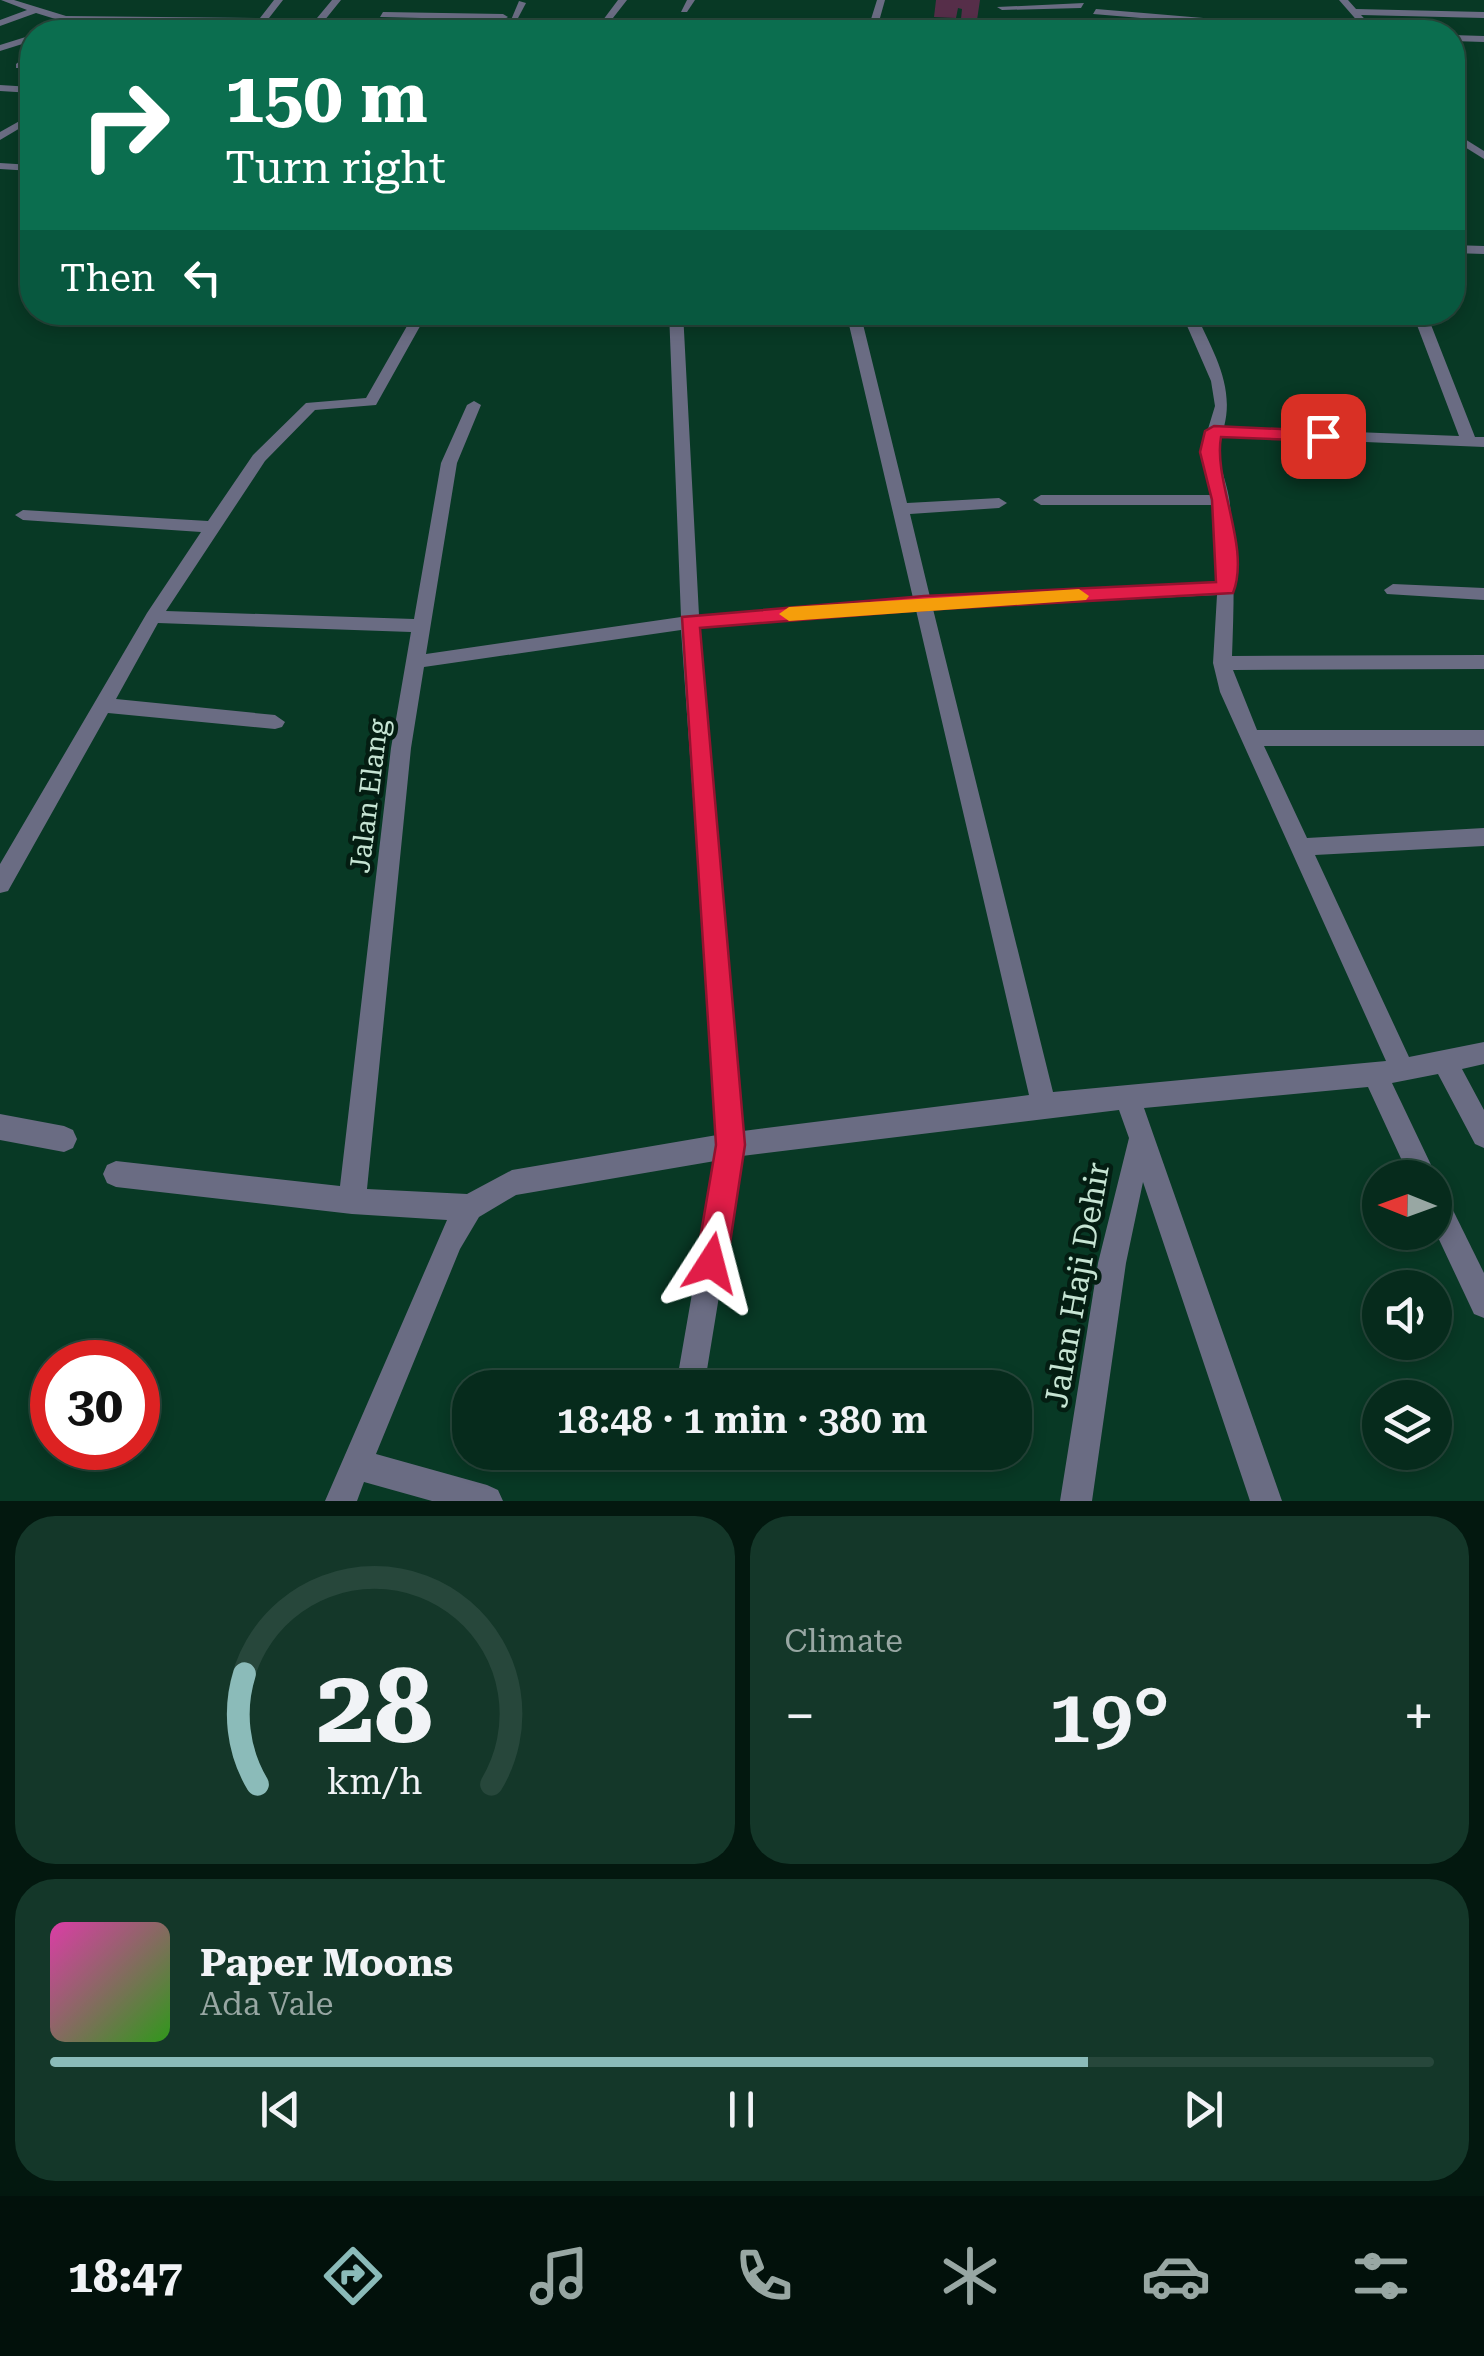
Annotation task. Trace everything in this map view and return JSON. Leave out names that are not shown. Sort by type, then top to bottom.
[{"type":"street","points":[[2,0],[63,20]]},
{"type":"street","points":[[262,20],[279,0]]},
{"type":"street","points":[[320,20],[337,0]]},
{"type":"street","points":[[381,20],[395,0]]},
{"type":"street","points":[[454,15],[462,0]]},
{"type":"street","points":[[607,20],[623,0]]},
{"type":"street","points":[[684,10],[692,0]]},
{"type":"street","points":[[1343,0],[1362,20]]},
{"type":"street","points":[[1074,2],[1097,17],[1180,15],[1226,20]]},
{"type":"street","points":[[1002,7],[1128,2]]},
{"type":"street","points":[[383,15],[514,18],[522,3]]},
{"type":"street","points":[[0,23],[34,10]]},
{"type":"street","points":[[141,20],[149,10]]},
{"type":"street","points":[[206,20],[212,10]]},
{"type":"street","points":[[1355,12],[1484,14]]},
{"type":"street","points":[[0,88],[20,89]]},
{"type":"street","points":[[0,98],[13,89]]},
{"type":"street","points":[[0,884],[153,617],[259,458],[311,406],[371,402],[415,325]]},
{"type":"street","points":[[677,325],[690,622],[731,1145],[694,1370]]},
{"type":"street","points":[[856,325],[1044,1104]]},
{"type":"street","points":[[1194,325],[1218,381],[1222,406],[1210,464],[1222,500],[1226,588],[1222,663],[1230,692],[1402,1067]]},
{"type":"street","points":[[1214,431],[1477,442],[1425,325]]},
{"type":"street","name":"Jalan Elang","points":[[352,1200],[401,748],[449,463],[474,406]]},
{"type":"street","points":[[1040,500],[1222,500]]},
{"type":"street","points":[[900,509],[998,503]]},
{"type":"street","points":[[23,515],[212,527]]},
{"type":"street","points":[[415,662],[690,622],[924,603],[1226,588]]},
{"type":"street","points":[[1393,590],[1484,594]]},
{"type":"street","points":[[153,617],[421,626]]},
{"type":"street","points":[[1222,663],[1484,662]]},
{"type":"street","points":[[102,705],[275,722]]},
{"type":"street","points":[[1252,738],[1484,738]]},
{"type":"street","points":[[1300,847],[1484,837]]},
{"type":"street","points":[[341,1501],[450,1240],[470,1208],[512,1183],[731,1145],[1044,1104],[1375,1074],[1484,1053]]},
{"type":"street","points":[[1444,1059],[1484,1135]]},
{"type":"street","points":[[1375,1074],[1416,1160]]},
{"type":"street","points":[[1128,1098],[1139,1141],[1266,1501]]},
{"type":"street","points":[[0,1127],[64,1140]]},
{"type":"street","name":"Jalan Haji Dehir","points":[[1076,1501],[1112,1263],[1139,1141]]},
{"type":"street","points":[[116,1174],[352,1200],[470,1208]]},
{"type":"street","points":[[1452,1237],[1484,1304]]},
{"type":"street","points":[[356,1464],[487,1501]]},
{"type":"slow traffic","points":[[789,614],[1079,596]]},
{"type":"route","points":[[711,1263],[731,1145],[690,622],[924,603],[1226,588],[1222,500],[1209,452],[1214,431],[1323,436]]}]
